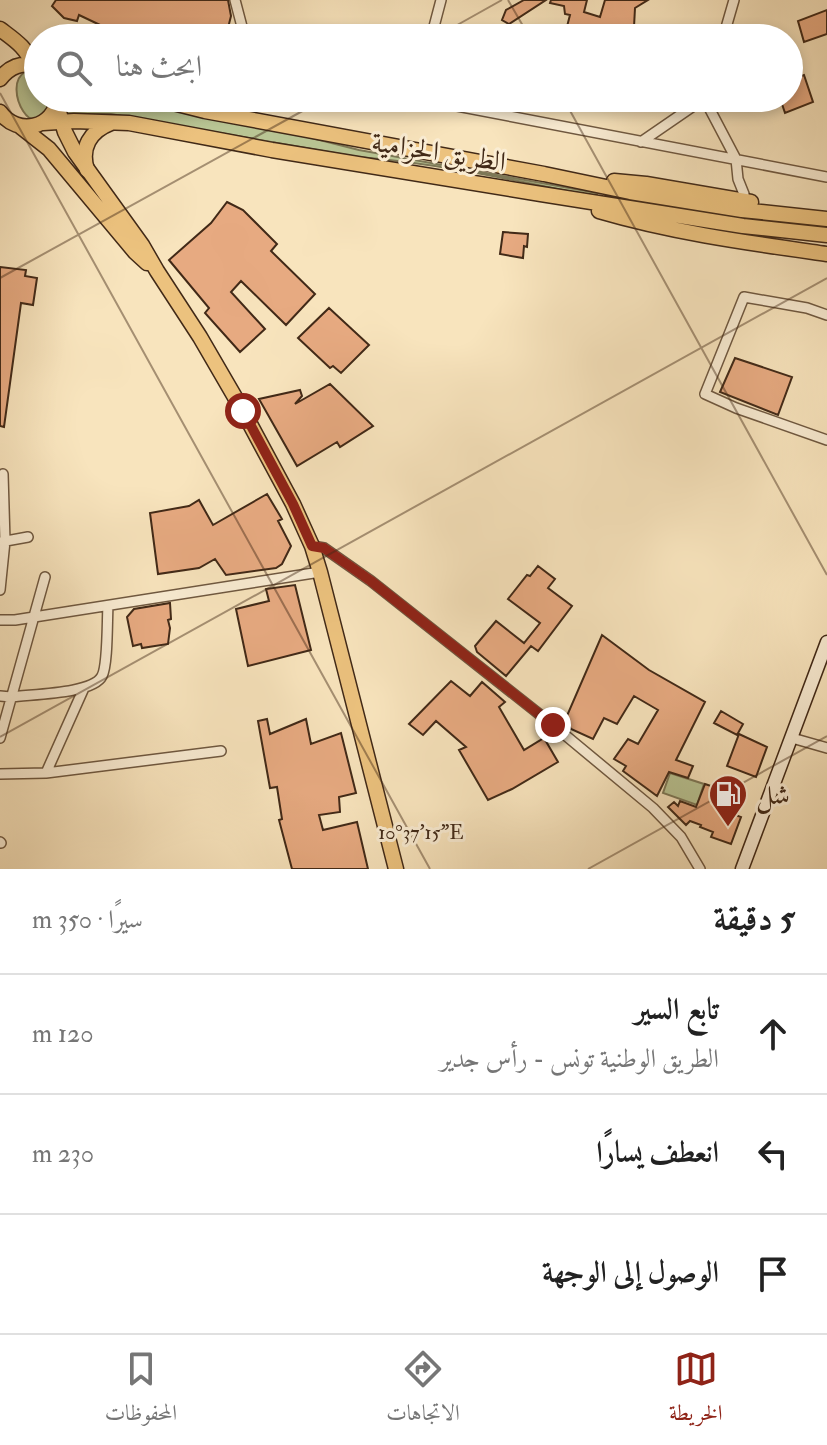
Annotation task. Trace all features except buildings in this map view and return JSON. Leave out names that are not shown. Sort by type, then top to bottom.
[{"type":"main road","points":[[0,29],[24,48]]},
{"type":"main road","points":[[0,79],[10,69],[24,65]]},
{"type":"main road","points":[[43,123],[53,112]]},
{"type":"main road","points":[[59,112],[69,142],[142,245],[200,337],[293,504],[312,546],[396,869]]},
{"type":"main road","name":"الطريق الحزامية","points":[[210,112],[630,192],[742,210],[827,219]]},
{"type":"main road","points":[[8,122],[49,149],[135,252],[157,271]]},
{"type":"main road","name":"الطريق الحزامية","points":[[8,122],[36,126],[61,122],[129,123],[541,194],[743,226],[827,235]]},
{"type":"main road","points":[[87,170],[84,154],[89,139],[99,128],[114,122]]},
{"type":"main road","points":[[544,174],[646,184],[827,211]]},
{"type":"main road","points":[[541,194],[656,227],[827,254]]},
{"type":"main road","points":[[742,869],[827,642]]},
{"type":"street","points":[[235,0],[241,24]]},
{"type":"street","points":[[435,24],[441,0]]},
{"type":"street","points":[[727,24],[734,0]]},
{"type":"street","points":[[503,112],[827,177]]},
{"type":"street","points":[[641,142],[686,112]]},
{"type":"street","points":[[712,112],[736,159],[744,201]]},
{"type":"street","points":[[827,315],[807,308],[744,297],[705,394],[827,440]]},
{"type":"street","points":[[0,590],[3,474]]},
{"type":"street","points":[[3,542],[28,537]]},
{"type":"street","points":[[312,546],[324,548],[371,581],[653,808],[681,837],[700,869]]},
{"type":"street","points":[[0,620],[320,572]]},
{"type":"street","points":[[0,738],[45,577]]},
{"type":"street","points":[[0,696],[93,685],[103,675],[108,606]]},
{"type":"street","points":[[46,773],[84,688]]},
{"type":"street","points":[[792,738],[827,748]]},
{"type":"street","points":[[0,774],[46,773],[221,751]]},
{"type":"green space","points":[[24,73],[24,112],[18,101],[18,79]]},
{"type":"green space","points":[[24,112],[45,112],[37,120]]},
{"type":"green space","points":[[190,112],[359,150],[597,193],[597,197],[448,168],[358,157],[111,114],[64,114]]},
{"type":"green space","points":[[670,773],[704,784],[697,805],[663,793]]},
{"type":"place","name":"شل","points":[[728,828]]},
{"type":"route","points":[[243,411],[312,546],[324,548],[371,581],[553,725]]}]
